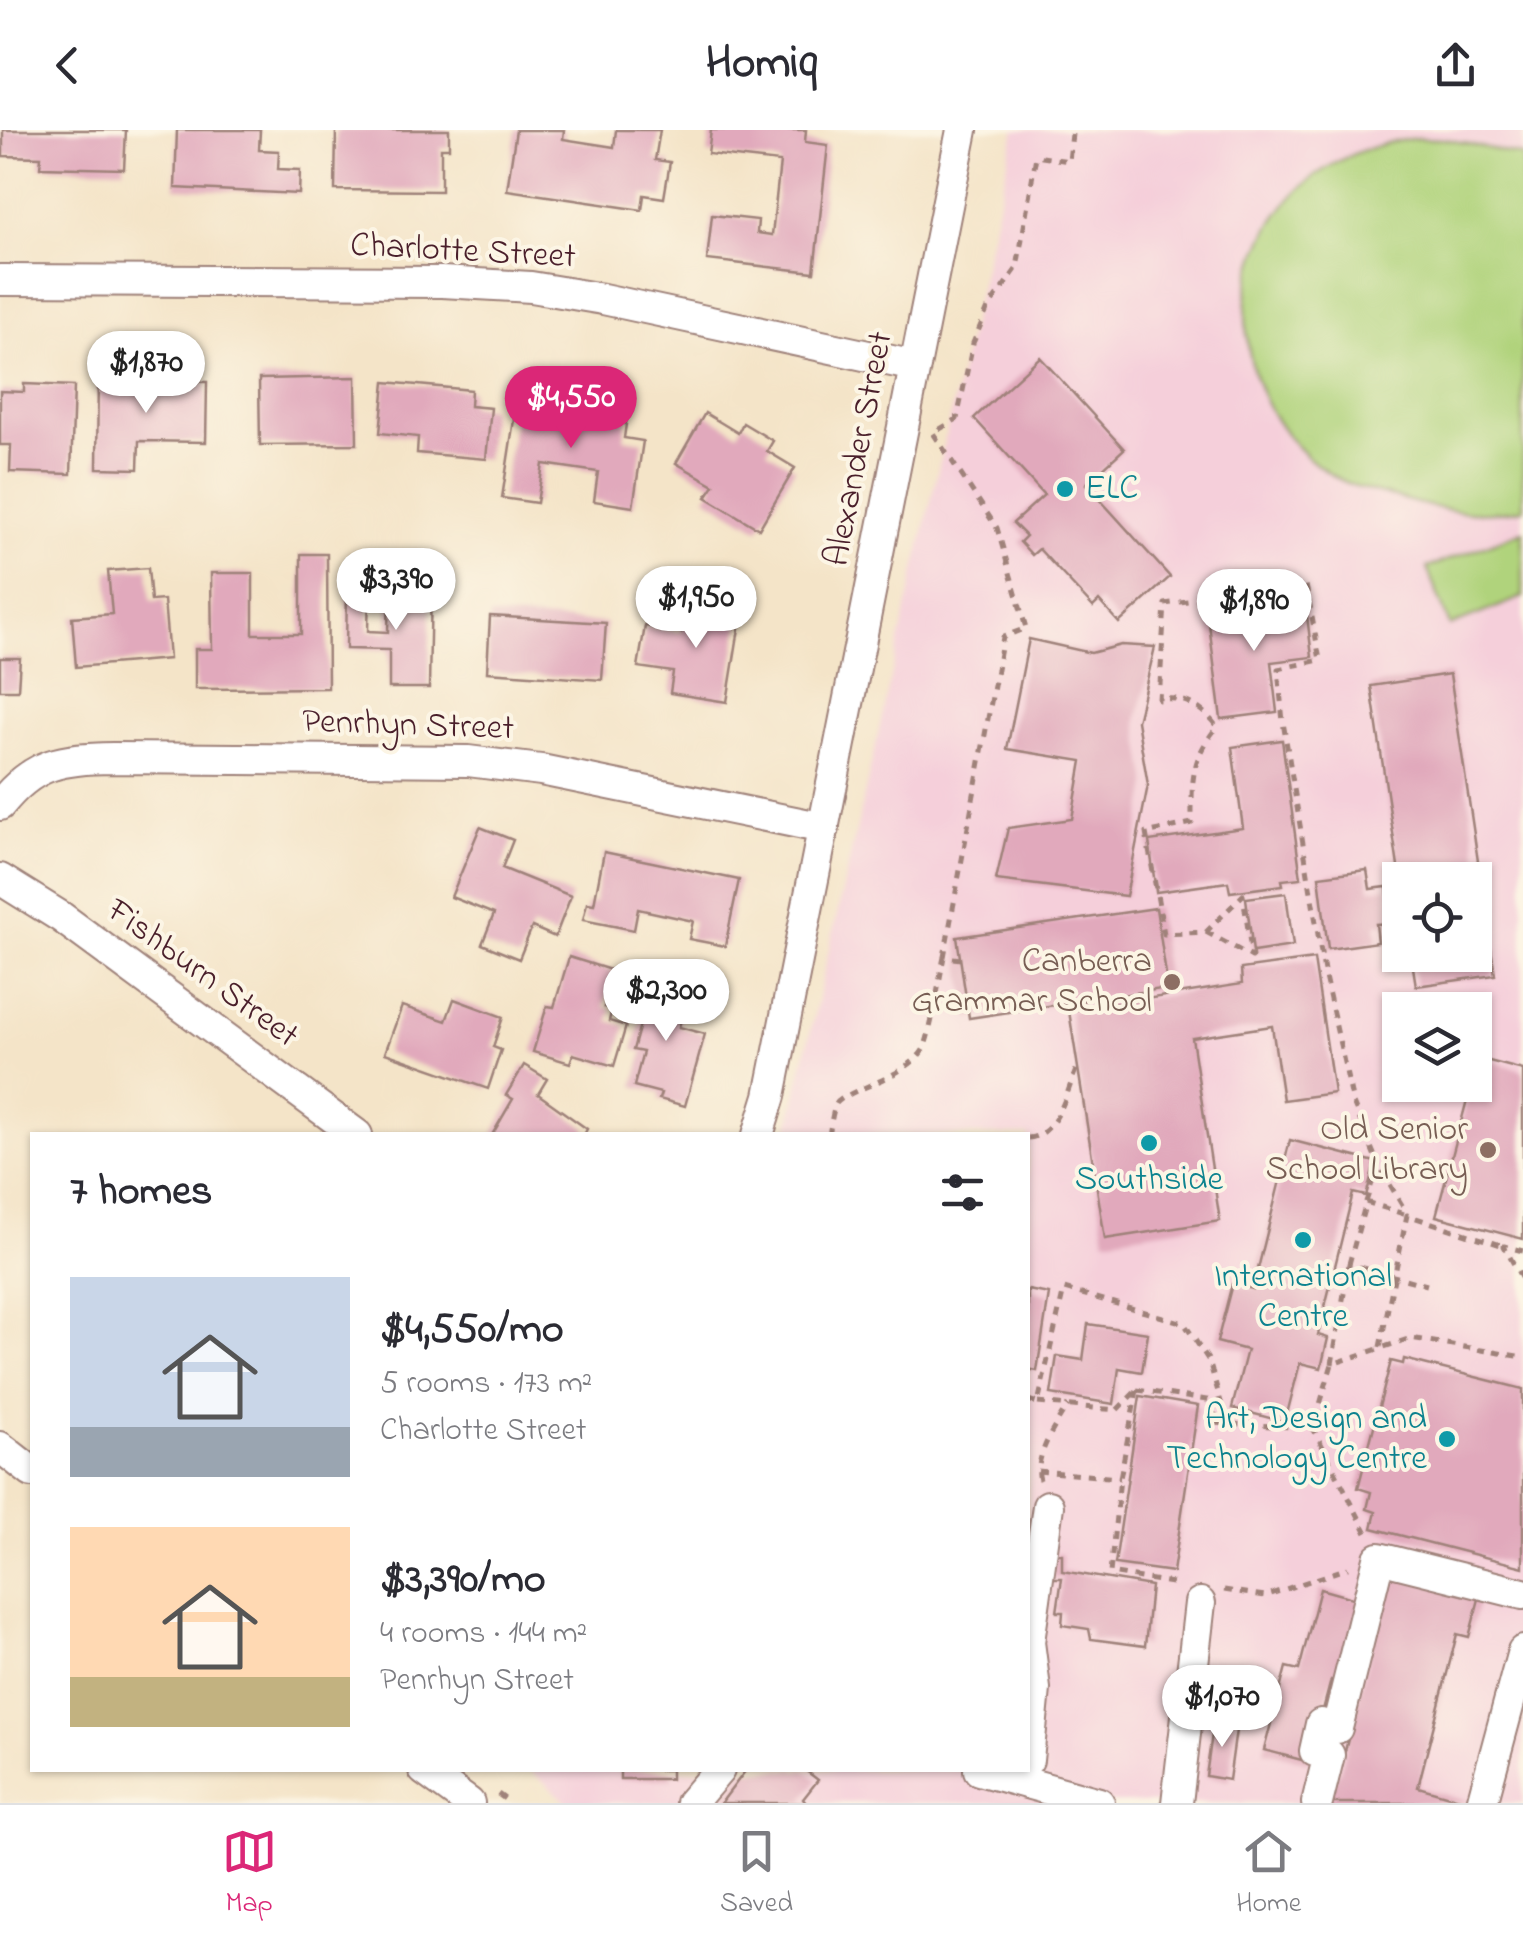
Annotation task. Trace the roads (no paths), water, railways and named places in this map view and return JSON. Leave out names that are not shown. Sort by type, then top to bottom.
[{"type":"street","name":"Alexander Street","points":[[759,1132],[770,1096],[962,130]]},
{"type":"street","name":"Charlotte Street","points":[[0,280],[442,282],[531,288],[603,299],[915,366]]},
{"type":"street","name":"Penrhyn Street","points":[[0,806],[29,774],[63,760],[428,760],[541,770],[824,828]]},
{"type":"street","name":"Fishburn Street","points":[[0,879],[61,917],[353,1132]]},
{"type":"street","points":[[0,1448],[30,1470]]},
{"type":"street","points":[[1030,1628],[1048,1506]]},
{"type":"street","points":[[1317,1803],[1330,1755],[1314,1751],[1321,1724],[1337,1728],[1380,1558],[1523,1594]]},
{"type":"street","points":[[1177,1803],[1203,1592]]},
{"type":"street","points":[[1482,1803],[1523,1650]]},
{"type":"street","points":[[1030,1655],[1035,1689],[1030,1735]]},
{"type":"street","points":[[427,1772],[469,1803]]},
{"type":"street","points":[[691,1803],[717,1772]]},
{"type":"street","points":[[1028,1772],[1098,1803]]},
{"type":"place","name":"ELC","points":[[1065,489]]},
{"type":"place","name":"Canberra Grammar School","points":[[1172,982]]},
{"type":"place","name":"Southside","points":[[1149,1143]]},
{"type":"place","name":"Old Senior School Library","points":[[1488,1150]]},
{"type":"place","name":"International Centre","points":[[1303,1240]]},
{"type":"place","name":"Art, Design and Technology Centre","points":[[1447,1439]]}]
